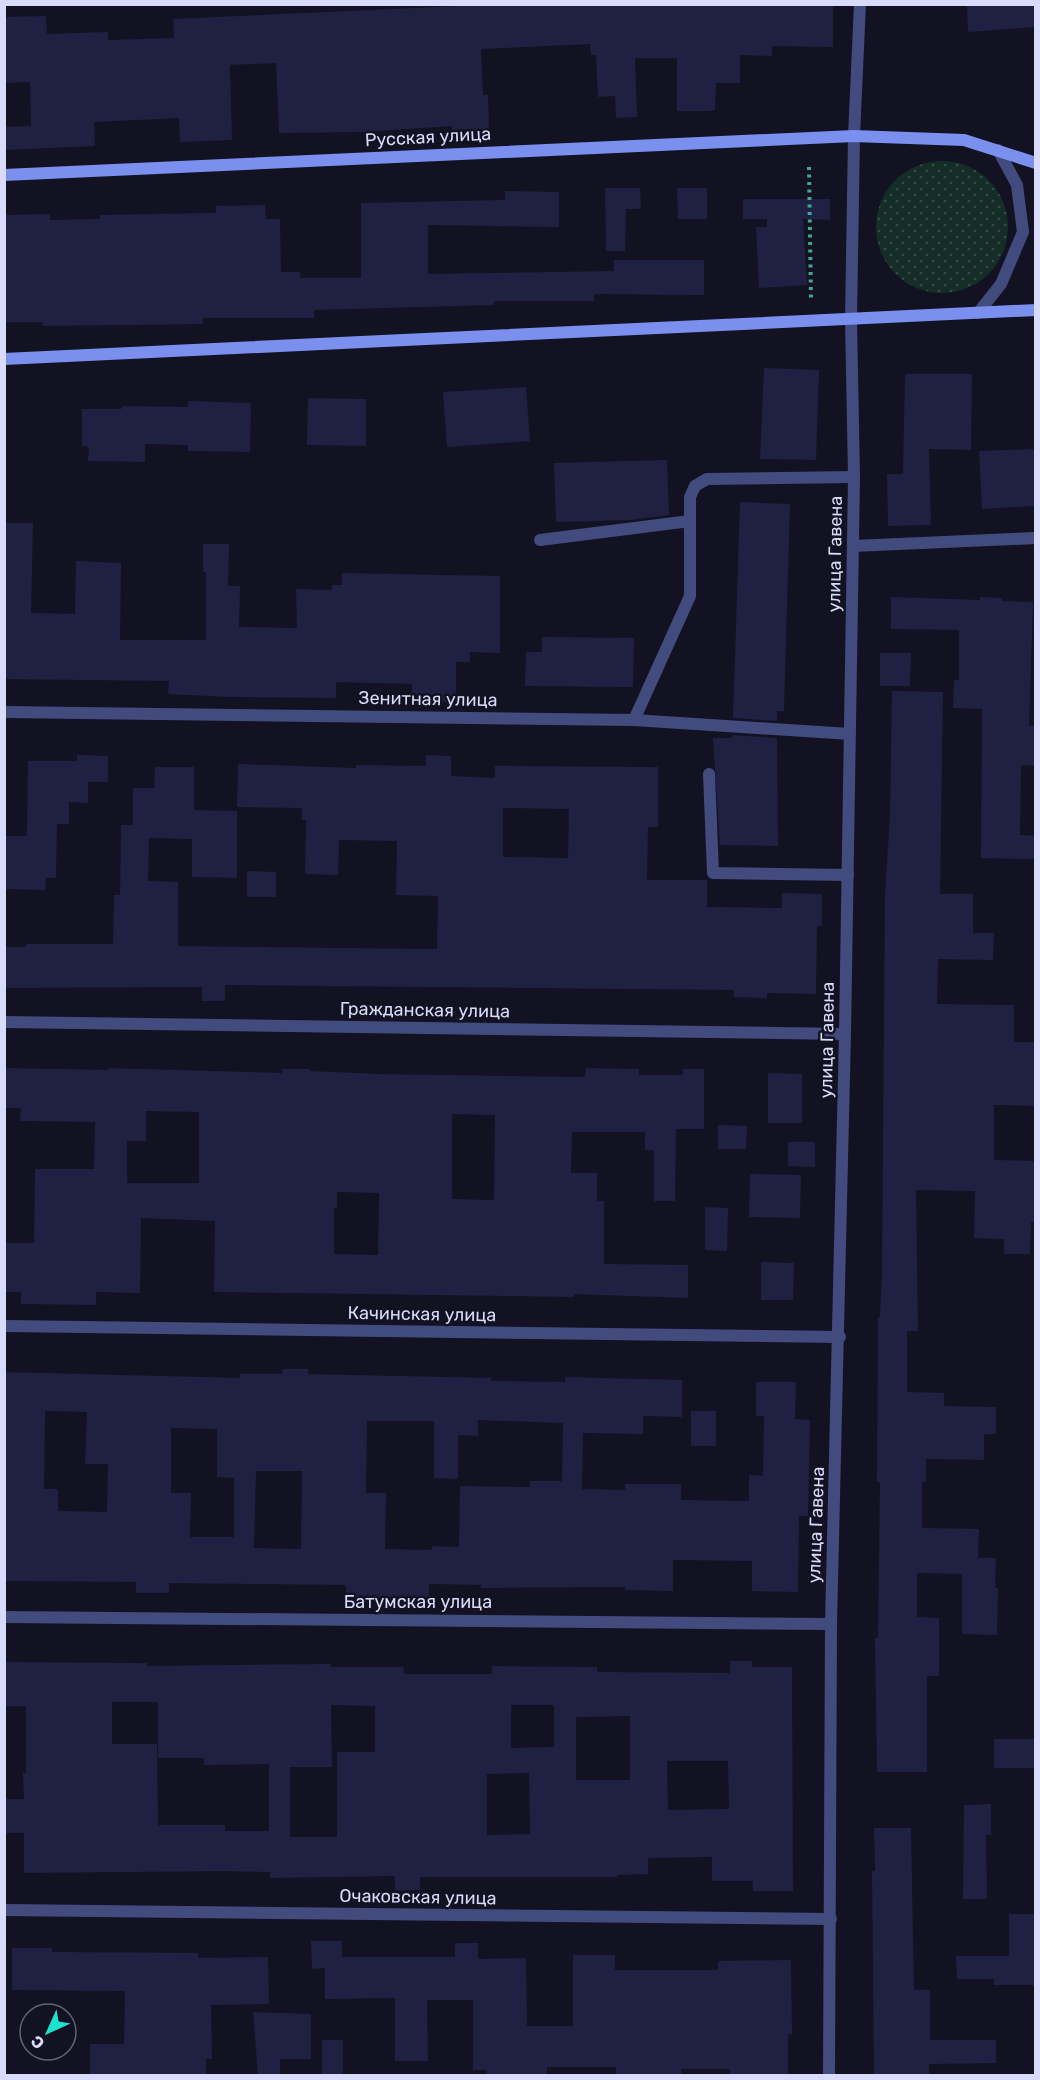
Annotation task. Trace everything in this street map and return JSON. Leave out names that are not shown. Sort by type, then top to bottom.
[{"type":"main road","name":"Русская улица","points":[[4,175],[854,136],[964,140],[1035,163]]},
{"type":"main road","points":[[4,359],[1035,310]]},
{"type":"street","name":"улица Гавена","points":[[829,2076],[831,1624],[840,1337],[854,477],[850,320],[854,136],[860,4]]},
{"type":"street","points":[[978,313],[1001,284],[1023,232],[1017,185],[998,150]]},
{"type":"street","points":[[634,720],[690,596],[690,497],[695,486],[707,479],[854,477]]},
{"type":"street","points":[[540,540],[690,521]]},
{"type":"street","points":[[853,546],[1035,538]]},
{"type":"street","name":"Зенитная улица","points":[[4,712],[634,720],[850,734]]},
{"type":"street","points":[[709,774],[713,873],[848,875]]},
{"type":"street","name":"Гражданская улица","points":[[4,1022],[845,1034]]},
{"type":"street","name":"Качинская улица","points":[[4,1326],[840,1337]]},
{"type":"street","name":"Батумская улица","points":[[4,1617],[831,1624]]},
{"type":"street","name":"Очаковская улица","points":[[4,1910],[831,1919]]},
{"type":"path","points":[[809,167],[811,304]]},
{"type":"green space","points":[[942,161],[967,166],[979,172],[997,190],[1003,202],[1008,227],[1003,252],[997,264],[979,282],[967,288],[942,293],[917,288],[905,282],[887,264],[881,252],[876,227],[881,202],[887,190],[905,172],[917,166]]},
{"type":"building","points":[[503,4],[833,4],[833,47],[772,46],[772,56],[740,55],[740,83],[716,83],[715,110],[710,111],[677,111],[677,58],[635,58],[637,117],[616,118],[615,96],[598,97],[596,55],[591,55],[590,44],[481,49],[483,95],[488,95],[489,129],[452,130],[452,126],[363,132],[279,133],[276,63],[230,65],[232,140],[180,142],[179,118],[94,122],[95,146],[4,150],[4,127],[31,126],[30,82],[4,83],[4,17],[46,16],[47,34],[108,32],[108,40],[174,38],[173,19]]},
{"type":"building","points":[[967,4],[1035,4],[1035,27],[968,32]]},
{"type":"building","points":[[605,188],[640,188],[641,209],[626,209],[625,251],[606,251]]},
{"type":"building","points":[[677,188],[707,188],[707,219],[678,219]]},
{"type":"building","points":[[505,191],[559,192],[559,227],[428,225],[428,274],[614,271],[614,260],[704,260],[704,295],[594,294],[594,301],[494,301],[494,305],[314,310],[314,318],[203,318],[203,324],[43,326],[43,322],[5,322],[4,215],[50,214],[50,220],[100,219],[100,215],[216,213],[216,206],[265,205],[266,219],[280,219],[281,272],[300,272],[300,278],[361,278],[361,203],[505,200]]},
{"type":"building","points":[[743,199],[830,199],[830,220],[803,219],[807,285],[759,288],[756,227],[767,227],[767,219],[743,219]]},
{"type":"building","points":[[764,368],[819,370],[816,460],[760,459]]},
{"type":"building","points":[[905,374],[972,374],[971,450],[929,449],[931,525],[888,526],[887,474],[903,474]]},
{"type":"building","points":[[526,387],[530,441],[447,447],[443,392]]},
{"type":"building","points":[[308,398],[366,399],[366,446],[307,445]]},
{"type":"building","points":[[188,401],[251,403],[250,452],[188,451],[188,445],[145,444],[145,462],[88,461],[89,447],[82,446],[82,409],[121,409],[122,406],[188,407]]},
{"type":"building","points":[[1035,449],[1035,506],[982,509],[979,451]]},
{"type":"building","points":[[667,460],[669,515],[630,520],[556,522],[554,463]]},
{"type":"building","points":[[740,502],[790,504],[784,711],[777,711],[777,721],[733,718]]},
{"type":"building","points":[[4,523],[33,523],[31,613],[75,614],[76,561],[121,563],[120,640],[206,640],[206,572],[203,572],[203,544],[229,544],[228,586],[240,586],[239,627],[297,628],[296,589],[332,590],[332,585],[342,585],[342,573],[500,576],[500,653],[470,652],[470,662],[456,662],[456,702],[412,701],[412,684],[336,682],[336,698],[231,697],[168,694],[169,681],[4,679]]},
{"type":"building","points":[[891,597],[980,600],[980,597],[1002,598],[1002,601],[1033,602],[1029,726],[1035,726],[1035,766],[1021,765],[1020,835],[1035,836],[1035,859],[981,858],[982,709],[953,708],[954,680],[959,680],[959,630],[891,629]]},
{"type":"building","points":[[542,637],[634,638],[633,687],[525,686],[526,652],[542,652]]},
{"type":"building","points":[[880,653],[911,653],[910,686],[880,686]]},
{"type":"building","points":[[892,691],[943,692],[940,894],[973,894],[973,933],[994,933],[993,960],[938,959],[937,1004],[1014,1005],[1014,1042],[1035,1042],[1035,1106],[994,1105],[994,1160],[1035,1161],[1035,1223],[1031,1222],[1030,1254],[1004,1254],[1004,1239],[974,1238],[975,1191],[916,1190],[918,1331],[907,1331],[907,1392],[944,1393],[944,1406],[996,1407],[996,1434],[984,1434],[984,1460],[926,1459],[926,1482],[922,1482],[922,1528],[979,1529],[978,1558],[996,1558],[995,1588],[998,1588],[997,1635],[962,1634],[962,1574],[917,1573],[917,1617],[939,1618],[939,1676],[927,1676],[927,1772],[877,1772],[875,1638],[878,1638],[880,1482],[877,1482],[878,1317],[880,1317],[882,1273],[885,893],[890,815]]},
{"type":"building","points":[[732,735],[777,738],[778,846],[720,845],[713,738],[732,738]]},
{"type":"building","points":[[77,755],[108,756],[108,782],[88,782],[88,803],[69,802],[69,824],[57,824],[56,878],[46,878],[45,890],[4,889],[4,836],[27,836],[28,761],[77,761]]},
{"type":"building","points":[[426,755],[451,756],[451,776],[495,778],[495,766],[658,767],[658,827],[648,827],[647,880],[707,880],[707,907],[782,908],[782,893],[822,894],[822,926],[817,926],[816,994],[767,993],[767,998],[734,997],[734,990],[225,985],[225,1001],[202,1001],[202,987],[4,988],[4,947],[26,947],[26,944],[113,944],[114,895],[120,895],[121,825],[133,825],[133,788],[154,788],[155,767],[194,767],[194,810],[237,811],[237,878],[192,877],[192,839],[149,838],[148,881],[178,882],[178,946],[437,949],[438,896],[396,895],[397,841],[339,840],[338,875],[305,874],[306,820],[302,820],[302,808],[237,807],[238,764],[356,768],[356,765],[426,766]],"holes":[[[503,808],[569,809],[568,858],[503,857]]]},
{"type":"building","points":[[247,871],[276,872],[276,897],[247,897]]},
{"type":"building","points":[[4,1068],[108,1070],[108,1068],[282,1073],[282,1069],[310,1069],[310,1071],[377,1074],[585,1077],[586,1068],[639,1069],[639,1075],[683,1075],[683,1069],[704,1069],[704,1129],[676,1129],[675,1201],[654,1201],[654,1150],[645,1150],[645,1132],[572,1132],[571,1173],[597,1173],[597,1201],[604,1201],[604,1264],[688,1265],[688,1298],[574,1294],[574,1297],[214,1292],[215,1221],[141,1218],[140,1293],[96,1292],[96,1305],[21,1304],[21,1292],[4,1292],[4,1243],[34,1243],[35,1169],[94,1169],[95,1122],[20,1121],[21,1108],[4,1108]],"holes":[[[146,1111],[199,1112],[199,1183],[127,1183],[127,1141],[146,1141]],[[452,1114],[495,1115],[494,1200],[452,1199]],[[337,1192],[379,1193],[378,1255],[334,1254],[334,1208],[337,1208]]]},
{"type":"building","points":[[768,1073],[802,1074],[802,1123],[768,1123]]},
{"type":"building","points":[[718,1125],[747,1126],[746,1149],[718,1149]]},
{"type":"building","points":[[788,1142],[815,1142],[815,1167],[788,1166]]},
{"type":"building","points":[[750,1174],[801,1175],[800,1218],[749,1217]]},
{"type":"building","points":[[705,1207],[728,1208],[727,1251],[705,1250]]},
{"type":"building","points":[[761,1262],[794,1263],[793,1300],[761,1300]]},
{"type":"building","points":[[283,1369],[308,1369],[308,1374],[491,1378],[491,1381],[565,1382],[565,1377],[682,1380],[682,1417],[643,1416],[643,1434],[583,1433],[582,1489],[625,1490],[625,1484],[681,1484],[681,1500],[749,1501],[749,1475],[763,1476],[764,1416],[756,1416],[756,1382],[796,1382],[795,1419],[810,1420],[808,1516],[799,1516],[798,1592],[752,1591],[752,1561],[673,1560],[673,1591],[625,1590],[625,1587],[481,1588],[481,1585],[429,1584],[429,1598],[346,1597],[346,1585],[169,1583],[169,1593],[136,1593],[136,1582],[4,1581],[4,1372],[240,1378],[240,1374],[282,1374]],"holes":[[[45,1411],[87,1412],[85,1464],[108,1464],[107,1512],[58,1511],[58,1489],[44,1489]],[[478,1420],[563,1423],[562,1481],[530,1481],[530,1487],[460,1486],[459,1547],[432,1546],[432,1550],[385,1549],[386,1493],[366,1493],[367,1421],[434,1421],[434,1478],[458,1479],[458,1435],[478,1436]],[[171,1428],[217,1429],[217,1477],[234,1478],[234,1537],[190,1537],[191,1493],[171,1493]],[[256,1471],[302,1471],[301,1549],[254,1548]]]},
{"type":"building","points":[[691,1411],[716,1411],[716,1446],[691,1446]]},
{"type":"building","points":[[730,1661],[752,1661],[752,1667],[792,1667],[793,1891],[753,1891],[753,1881],[712,1881],[712,1857],[648,1858],[648,1874],[617,1875],[617,1877],[420,1877],[420,1890],[395,1891],[395,1876],[270,1878],[270,1872],[224,1871],[24,1873],[24,1833],[4,1833],[4,1799],[24,1799],[26,1706],[4,1706],[4,1662],[147,1663],[147,1666],[331,1664],[331,1667],[403,1667],[404,1674],[492,1674],[492,1666],[597,1667],[597,1672],[730,1673]],"holes":[[[112,1702],[158,1702],[158,1758],[204,1758],[204,1765],[269,1764],[269,1831],[225,1831],[225,1825],[158,1825],[157,1744],[112,1744]],[[331,1705],[375,1706],[375,1752],[337,1752],[337,1837],[290,1837],[290,1767],[332,1767]],[[511,1705],[554,1705],[554,1747],[511,1748]],[[630,1716],[630,1780],[576,1780],[576,1717]],[[667,1761],[728,1761],[729,1809],[668,1810]],[[529,1773],[530,1834],[487,1835],[487,1774]]]},
{"type":"building","points":[[994,1739],[1035,1739],[1035,1768],[994,1768]]},
{"type":"building","points":[[991,1804],[991,1835],[986,1835],[987,1899],[963,1899],[964,1805]]},
{"type":"building","points":[[874,1828],[911,1828],[914,1990],[930,1990],[930,2040],[996,2040],[996,2063],[929,2064],[929,2076],[874,2076],[872,1871],[875,1871]]},
{"type":"building","points":[[1009,1914],[1035,1914],[1035,1985],[994,1985],[994,1979],[957,1979],[956,1956],[1009,1956]]},
{"type":"building","points":[[311,1941],[342,1941],[342,1957],[455,1957],[455,1943],[478,1943],[478,1959],[526,1958],[527,2026],[573,2026],[573,1955],[615,1955],[615,1970],[718,1970],[718,1961],[791,1960],[792,2034],[788,2034],[788,2076],[730,2076],[730,2069],[681,2069],[681,2076],[616,2076],[616,2067],[547,2067],[547,2076],[487,2076],[487,2070],[473,2070],[473,2000],[427,2000],[428,2061],[395,2061],[395,1998],[325,1999],[325,1968],[312,1969]]},
{"type":"building","points":[[12,1948],[52,1948],[52,1952],[198,1953],[198,1958],[268,1957],[269,2004],[211,2005],[212,2059],[206,2059],[206,2076],[90,2076],[90,2044],[124,2044],[125,1991],[12,1990]]},
{"type":"building","points":[[253,2012],[311,2014],[311,2059],[280,2059],[280,2076],[258,2076]]},
{"type":"building","points":[[322,2040],[343,2040],[343,2076],[322,2076]]}]
